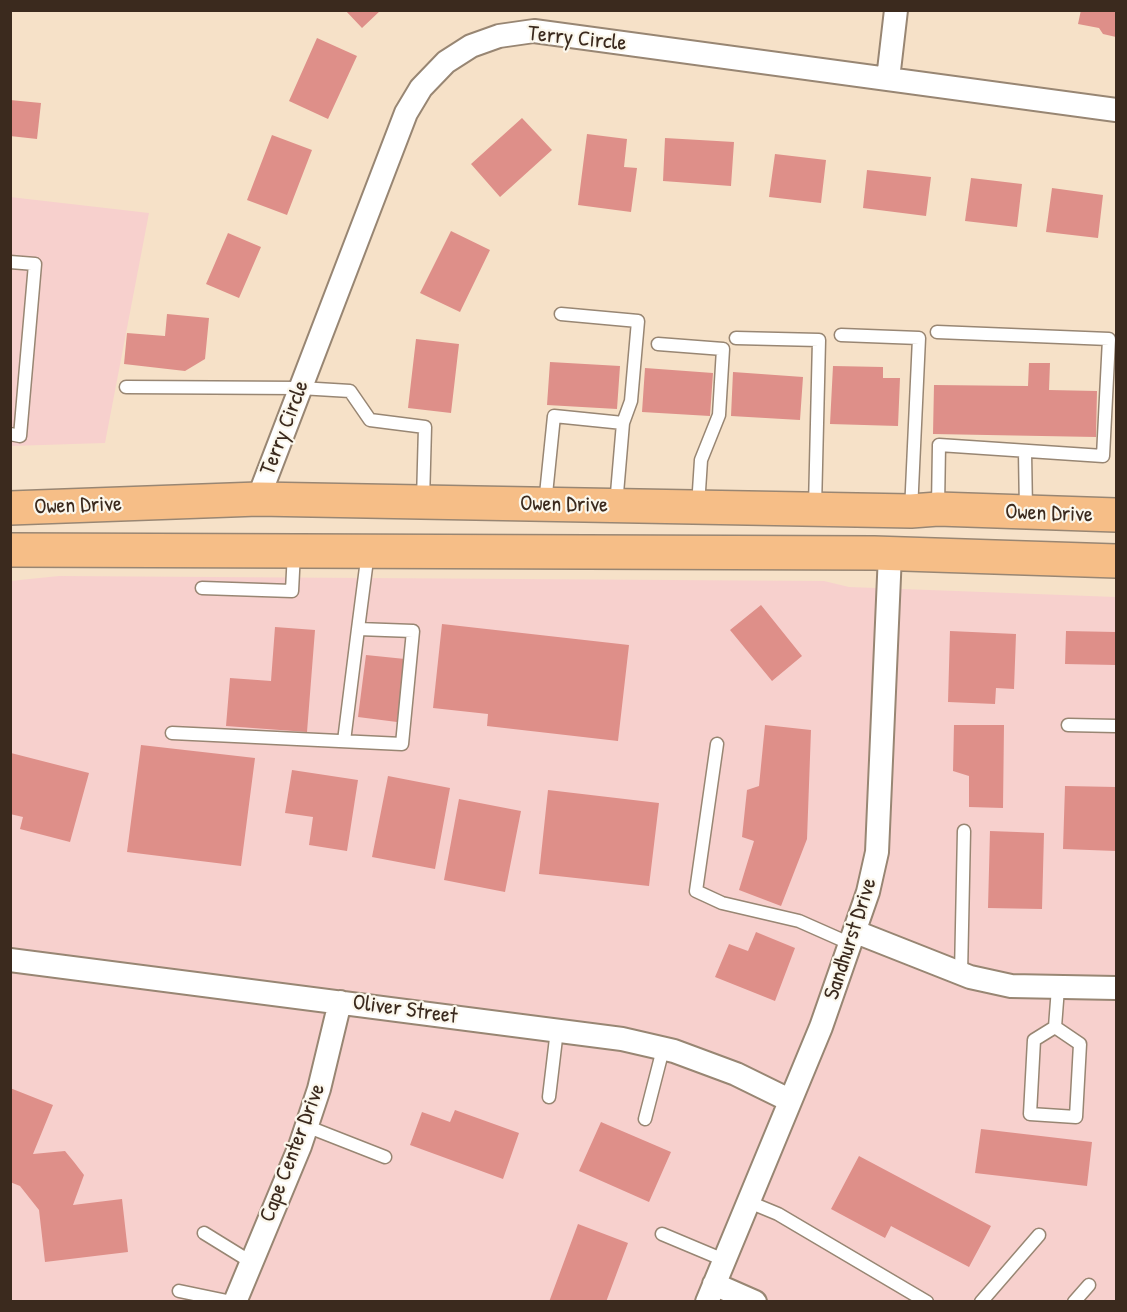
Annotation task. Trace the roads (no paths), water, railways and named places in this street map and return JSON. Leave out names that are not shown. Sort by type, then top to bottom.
[{"type":"highway","name":"Owen Drive","points":[[10,508],[258,499],[1116,515]]},
{"type":"highway","name":"Owen Drive","points":[[10,550],[890,554],[1116,561]]},
{"type":"street","points":[[888,79],[896,10]]},
{"type":"street","name":"Terry Circle","points":[[258,499],[406,113],[421,88],[446,62],[471,46],[499,36],[534,31],[1116,110]]},
{"type":"street","name":"Sandhurst Drive","points":[[710,1293],[821,1028],[854,938],[877,852],[890,554]]},
{"type":"street","points":[[854,938],[961,974],[1011,986],[1116,988]]},
{"type":"street","name":"Oliver Street","points":[[10,960],[622,1039],[663,1048],[736,1074],[789,1100]]},
{"type":"street","name":"Cape Center Drive","points":[[234,1302],[306,1126],[319,1089],[340,1002]]},
{"type":"street","points":[[710,1293],[755,1302]]},
{"type":"lane","points":[[10,262],[35,264],[20,435],[10,434]]},
{"type":"lane","points":[[561,314],[638,321],[631,401],[623,423],[615,506]]},
{"type":"lane","points":[[925,510],[939,445],[1103,456],[1109,339],[938,332]]},
{"type":"lane","points":[[841,335],[919,338],[925,510]]},
{"type":"lane","points":[[736,338],[819,340],[815,510]]},
{"type":"lane","points":[[658,344],[723,349],[719,415],[701,460],[698,507]]},
{"type":"lane","points":[[126,387],[300,388],[350,392],[370,420],[425,427],[423,502]]},
{"type":"lane","points":[[545,504],[554,416],[623,423]]},
{"type":"lane","points":[[1025,452],[1026,514]]},
{"type":"lane","points":[[202,588],[292,591],[294,551]]},
{"type":"lane","points":[[344,741],[368,552]]},
{"type":"lane","points":[[172,733],[402,744],[413,631],[358,629]]},
{"type":"lane","points":[[1068,725],[1116,726]]},
{"type":"lane","points":[[717,744],[696,891],[722,903],[799,921],[854,938]]},
{"type":"lane","points":[[961,974],[964,831]]},
{"type":"lane","points":[[1055,1027],[1058,988]]},
{"type":"lane","points":[[1055,1027],[1080,1044],[1076,1117],[1030,1114],[1034,1040],[1055,1027]]},
{"type":"lane","points":[[549,1097],[557,1030]]},
{"type":"lane","points":[[645,1119],[663,1048]]},
{"type":"lane","points":[[306,1126],[386,1157]]},
{"type":"lane","points":[[749,1202],[778,1214],[927,1302]]},
{"type":"lane","points":[[204,1233],[251,1262]]},
{"type":"lane","points":[[662,1234],[724,1260]]},
{"type":"lane","points":[[981,1302],[1039,1234]]},
{"type":"lane","points":[[1074,1302],[1089,1285]]},
{"type":"lane","points":[[179,1291],[234,1302]]}]
